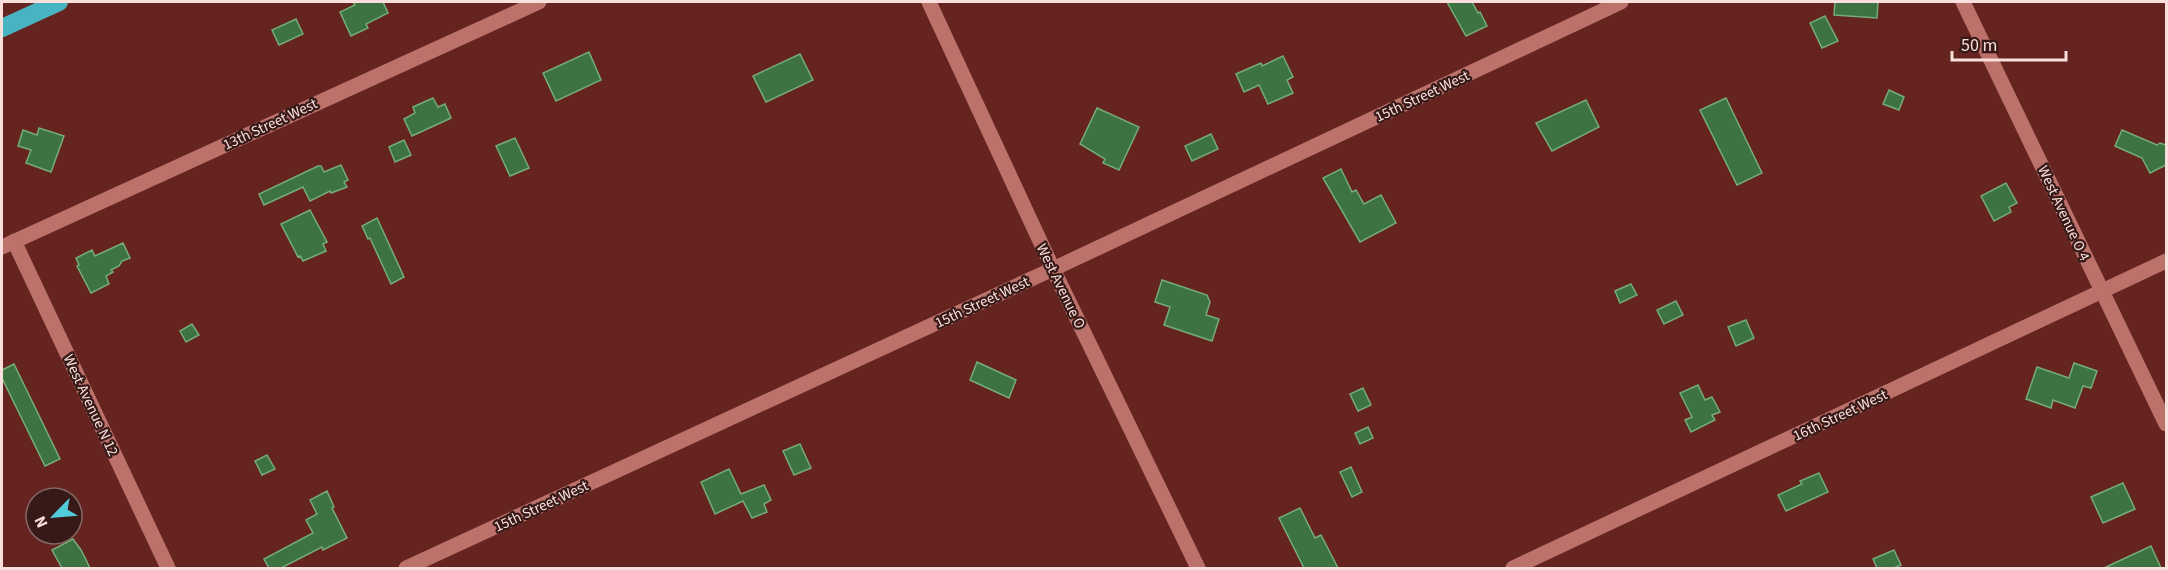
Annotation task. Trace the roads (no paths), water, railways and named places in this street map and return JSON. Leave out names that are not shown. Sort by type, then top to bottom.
[{"type":"highway","points":[[2,28],[59,2]]},
{"type":"street","name":"13th Street West","points":[[8,244],[539,2]]},
{"type":"street","name":"West Avenue O","points":[[929,2],[1053,269],[1198,568]]},
{"type":"street","name":"15th Street West","points":[[406,568],[1053,269],[1622,2]]},
{"type":"street","name":"West Avenue O 4","points":[[1963,2],[2166,424]]},
{"type":"street","name":"West Avenue N 12","points":[[8,244],[168,568]]},
{"type":"street","name":"16th Street West","points":[[1513,568],[2166,261]]}]
